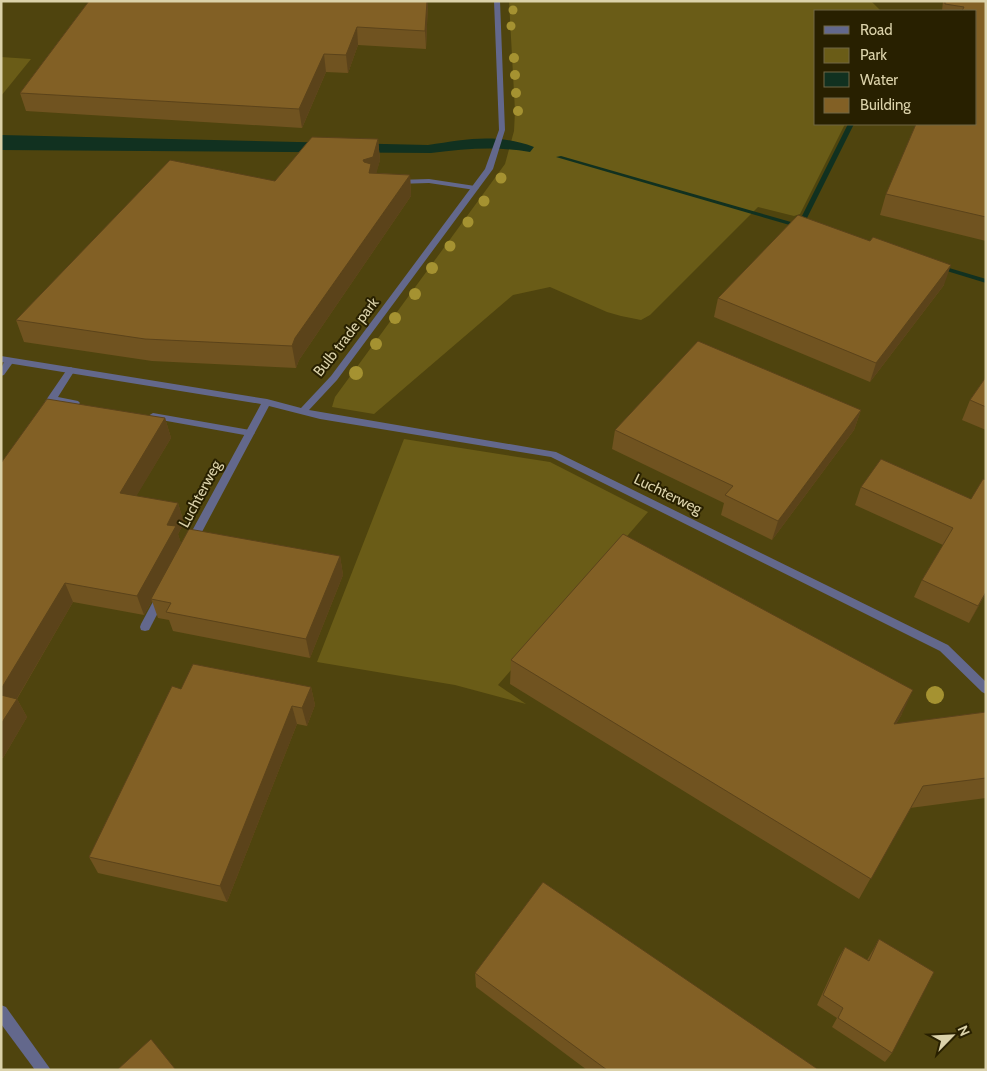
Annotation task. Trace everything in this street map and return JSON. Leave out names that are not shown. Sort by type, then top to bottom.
[{"type":"street","name":"Bulb trade park","points":[[303,411],[334,378],[490,169],[502,130],[497,1]]},
{"type":"street","points":[[390,182],[428,181],[475,188]]},
{"type":"street","points":[[1,373],[6,360],[267,402],[303,411]]},
{"type":"street","points":[[71,370],[48,403],[89,406]]},
{"type":"street","name":"Luchterweg","points":[[186,551],[267,402]]},
{"type":"street","name":"Luchterweg","points":[[303,411],[320,416],[553,454],[944,648],[986,689]]},
{"type":"street","points":[[146,415],[250,433]]},
{"type":"street","points":[[145,626],[164,593]]},
{"type":"street","points":[[2,1015],[44,1070]]},
{"type":"shaded area","points":[[1,1],[986,1],[986,1070],[1,1070]]},
{"type":"green space","points":[[509,1],[871,1],[880,10],[814,10],[814,125],[844,125],[800,214],[794,216],[758,207],[650,315],[641,320],[607,312],[550,287],[513,295],[374,414],[332,407],[335,397],[505,164],[514,131],[515,111]]},
{"type":"green space","points":[[1,57],[31,59],[1,96]]},
{"type":"green space","points":[[404,439],[550,462],[648,512],[498,685],[526,704],[455,685],[317,662]]},
{"type":"water","points":[[1,135],[428,145],[481,138],[507,140],[534,147],[530,152],[468,149],[431,153],[1,150]]},
{"type":"building","points":[[89,1],[427,1],[425,31],[357,27],[346,55],[324,54],[299,109],[20,93]]},
{"type":"building","points":[[945,1],[986,1],[986,217],[886,194],[916,125],[977,125],[977,10],[962,10],[964,7],[945,4]]},
{"type":"building","points":[[312,137],[378,139],[373,157],[363,160],[371,164],[369,173],[410,175],[295,338],[292,346],[145,339],[16,320],[170,160],[275,181]]},
{"type":"building","points":[[798,215],[870,241],[873,237],[951,265],[876,363],[718,298]]},
{"type":"building","points":[[698,341],[861,410],[778,521],[725,495],[733,486],[615,430]]},
{"type":"building","points":[[986,377],[986,407],[970,400]]},
{"type":"building","points":[[47,399],[165,418],[120,493],[178,503],[167,525],[176,526],[137,596],[65,583],[1,689],[1,463]]},
{"type":"building","points":[[881,459],[971,499],[983,479],[986,480],[986,592],[978,606],[922,580],[953,528],[861,487]]},
{"type":"building","points":[[189,529],[340,556],[306,639],[166,612],[171,603],[151,599]]},
{"type":"building","points":[[623,534],[913,690],[894,724],[986,712],[986,778],[923,786],[871,879],[511,660]]},
{"type":"building","points":[[193,664],[311,687],[302,708],[292,706],[220,886],[89,857],[172,686],[181,689]]},
{"type":"building","points":[[1,695],[17,699],[1,724]]},
{"type":"building","points":[[543,882],[819,1070],[607,1070],[475,973]]},
{"type":"building","points":[[879,939],[934,972],[892,1053],[838,1018],[843,1008],[823,995],[845,947],[869,961]]},
{"type":"building","points":[[151,1039],[176,1070],[117,1070]]},
{"type":"waterway","points":[[800,226],[850,125]]},
{"type":"waterway","points":[[559,157],[799,226]]},
{"type":"waterway","points":[[939,267],[986,281]]}]
